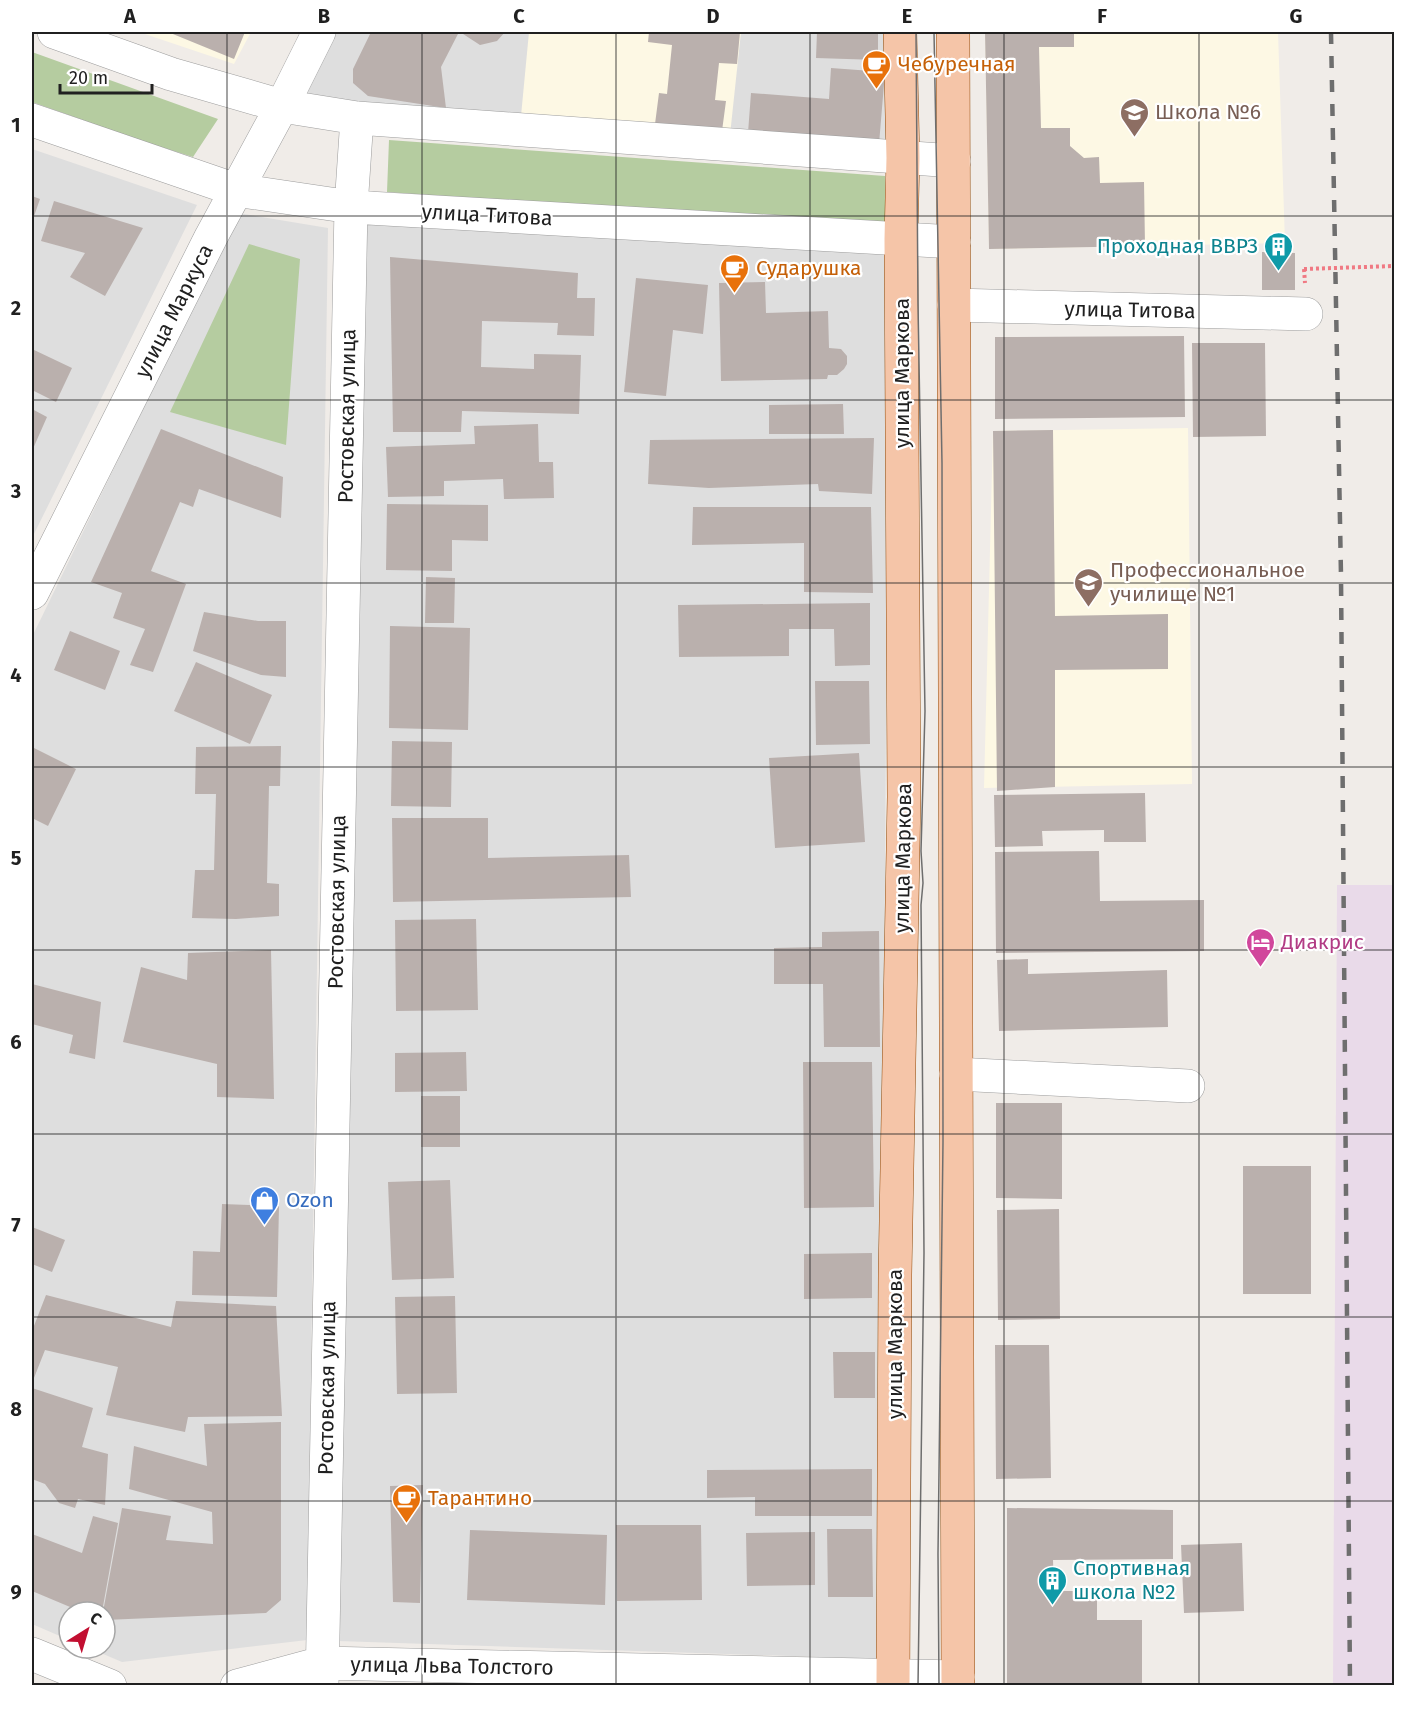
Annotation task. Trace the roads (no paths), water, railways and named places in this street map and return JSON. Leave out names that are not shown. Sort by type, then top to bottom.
[{"type":"main road","name":"улица Маркова","points":[[894,1680],[895,1275],[904,797],[901,239],[903,158],[900,32]]},
{"type":"main road","points":[[953,32],[958,1681]]},
{"type":"street","points":[[54,32],[171,74],[282,106],[357,118],[954,161]]},
{"type":"street","name":"улица Маркуса","points":[[32,592],[236,190],[319,32]]},
{"type":"street","name":"Ростовская улица","points":[[322,1674],[351,207],[357,118]]},
{"type":"street","name":"улица Титова","points":[[32,120],[236,190],[351,207],[954,242]]},
{"type":"street","name":"улица Титова","points":[[954,305],[1306,314]]},
{"type":"street","points":[[956,1074],[1188,1086]]},
{"type":"street","points":[[32,1654],[110,1686]]},
{"type":"street","name":"улица Льва Толстого","points":[[237,1686],[322,1674],[958,1681]]},
{"type":"tram line","points":[[916,32],[925,711],[921,851],[924,1253],[918,1686]]},
{"type":"tram line","points":[[934,32],[942,463],[943,1142],[938,1554],[939,1686]]},
{"type":"railway","points":[[1331,32],[1341,576],[1350,1686]]},
{"type":"place","name":"Чебуречная","points":[[877,90]]},
{"type":"place","name":"Школа №6","points":[[1134,138]]},
{"type":"place","name":"Проходная ВВРЗ","points":[[1279,272]]},
{"type":"place","name":"Сударушка","points":[[735,294]]},
{"type":"place","name":"Профессиональное училище №1","points":[[1089,608]]},
{"type":"place","name":"Диакрис","points":[[1260,968]]},
{"type":"place","name":"Ozon","points":[[265,1226]]},
{"type":"place","name":"Тарантино","points":[[407,1524]]},
{"type":"place","name":"Спортивная школа №2","points":[[1052,1606]]}]
